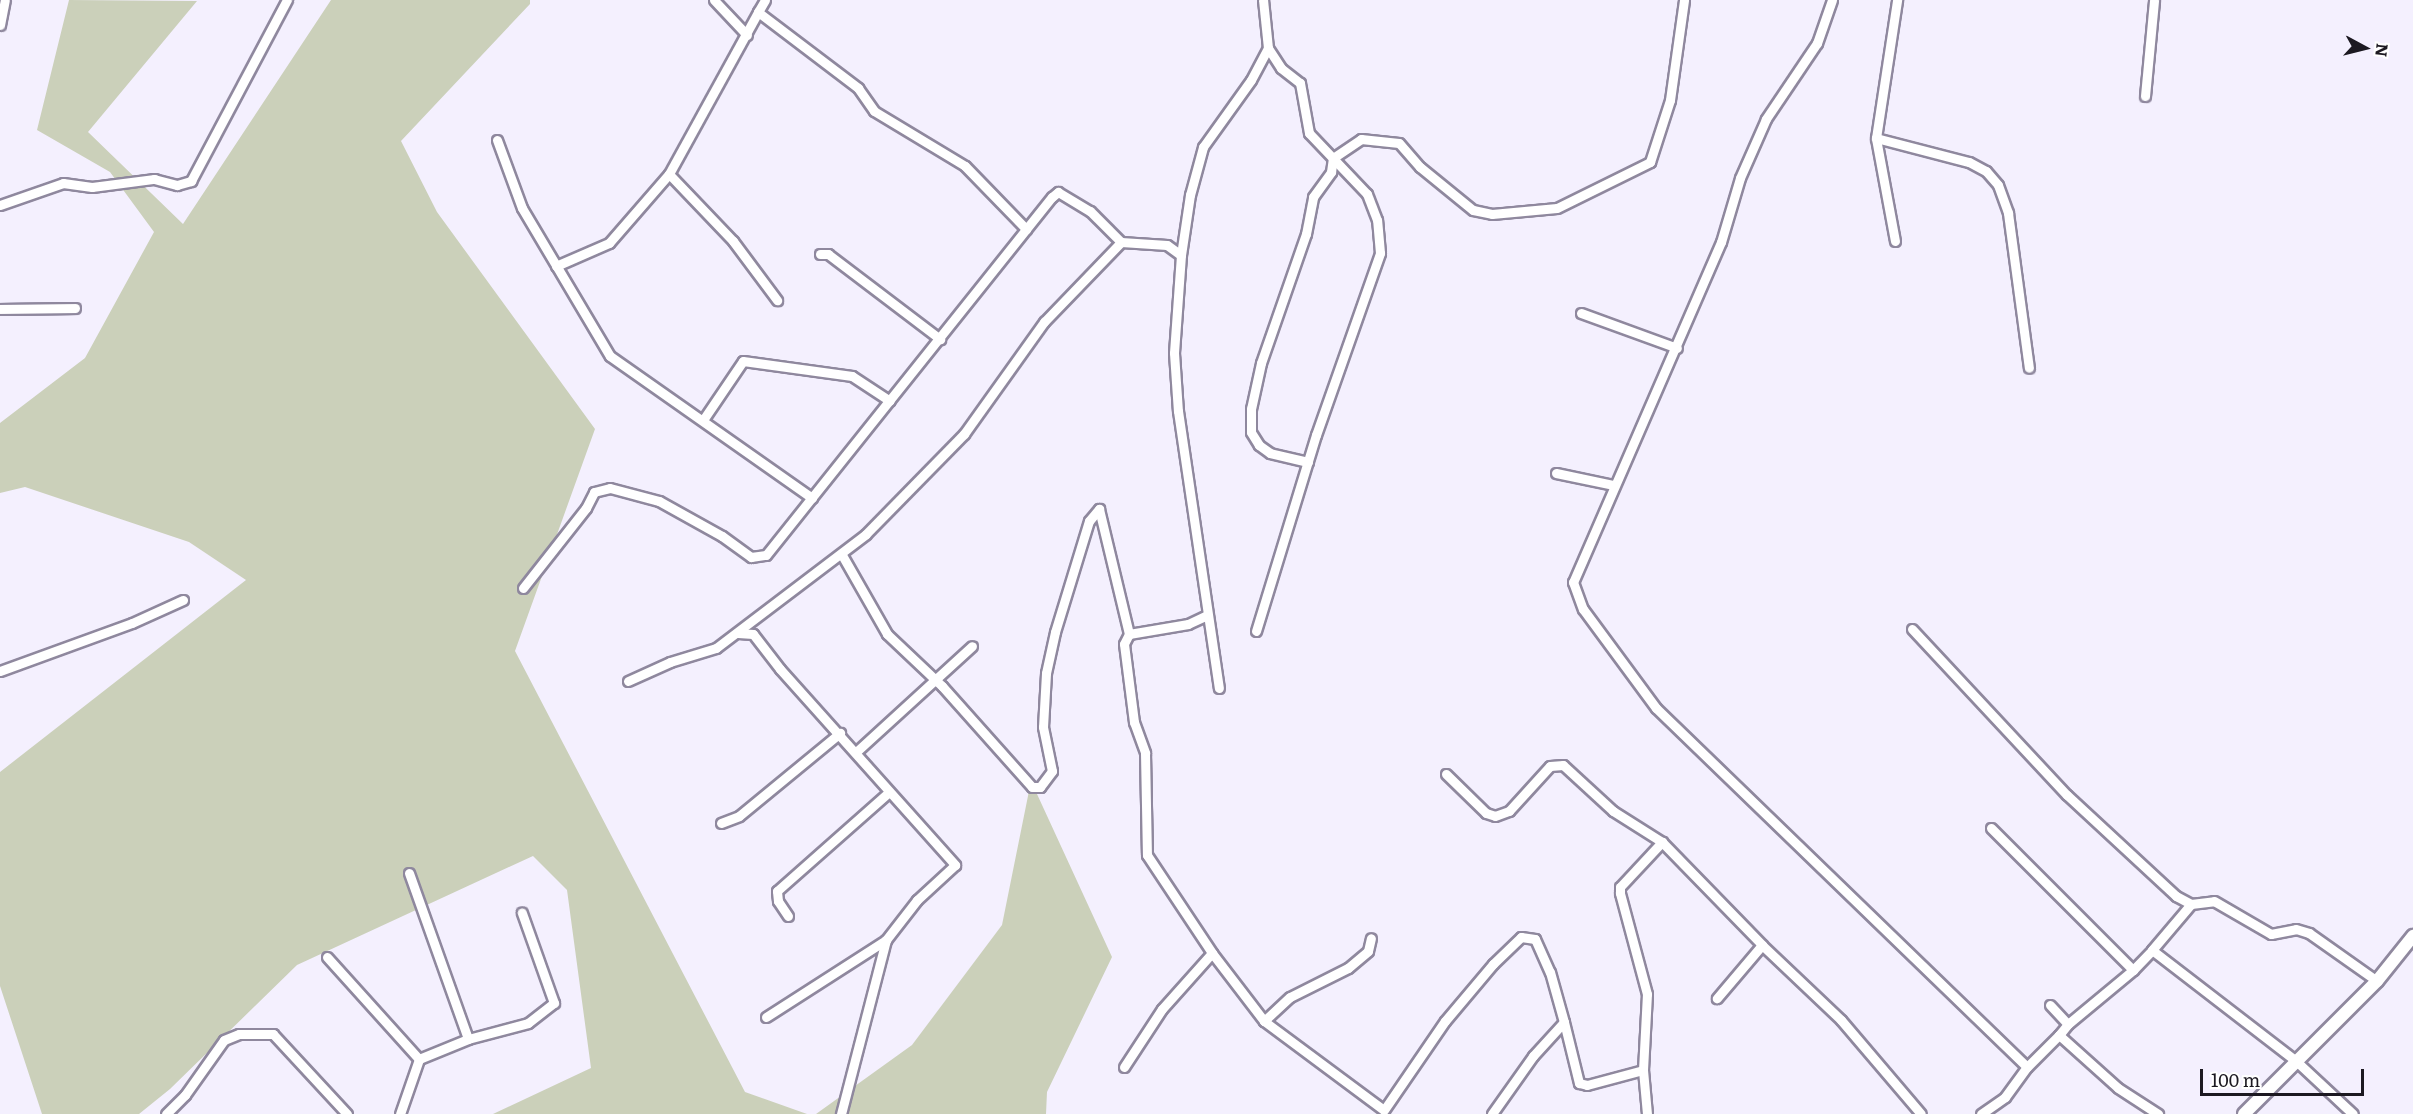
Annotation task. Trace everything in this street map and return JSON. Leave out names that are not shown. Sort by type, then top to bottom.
[{"type":"street","points":[[0,25],[5,0]]},
{"type":"street","points":[[0,206],[63,183],[92,187],[154,179],[177,185],[191,181],[287,0]]},
{"type":"street","points":[[714,0],[747,35]]},
{"type":"street","points":[[556,266],[609,243],[669,174],[765,0]]},
{"type":"street","points":[[1256,631],[1308,462],[1380,253],[1377,220],[1367,194],[1310,134],[1307,108],[1299,83],[1281,68],[1268,48],[1263,0]]},
{"type":"street","points":[[1308,462],[1270,453],[1258,445],[1251,432],[1251,409],[1261,363],[1306,234],[1313,197],[1331,172],[1333,158],[1361,139],[1399,143],[1420,167],[1473,210],[1492,214],[1557,208],[1650,162],[1670,100],[1684,0]]},
{"type":"street","points":[[1832,0],[1817,43],[1766,119],[1677,348],[1628,459],[1613,485],[1573,582],[1582,609],[1625,671],[1656,708],[2027,1067]]},
{"type":"street","points":[[1895,241],[1876,138],[1897,0]]},
{"type":"street","points":[[2145,96],[2154,0]]},
{"type":"street","points":[[758,12],[858,88],[874,111],[964,166],[1026,229]]},
{"type":"street","points":[[1219,688],[1207,615],[1174,353],[1181,255],[1190,195],[1203,147],[1251,80],[1268,48]]},
{"type":"street","points":[[1876,138],[1969,162],[1986,171],[1998,185],[2008,213],[2029,369]]},
{"type":"street","points":[[497,140],[522,208],[610,356],[812,498]]},
{"type":"street","points":[[669,174],[733,241],[777,300]]},
{"type":"street","points":[[523,588],[586,508],[594,492],[610,488],[659,501],[722,536],[751,557],[766,555],[1058,192],[1090,211],[1120,242],[1167,245],[1181,255]]},
{"type":"street","points":[[628,681],[670,662],[716,648],[842,555],[927,476],[963,434],[1044,321],[1120,242]]},
{"type":"street","points":[[820,254],[828,254],[940,339]]},
{"type":"street","points":[[0,309],[75,308]]},
{"type":"street","points":[[1581,313],[1677,348]]},
{"type":"street","points":[[704,420],[743,361],[852,376],[890,401]]},
{"type":"street","points":[[1556,473],[1613,485]]},
{"type":"street","points":[[842,555],[886,634],[936,681],[1032,787],[1040,787],[1052,771],[1043,727],[1046,673],[1054,632],[1089,520],[1099,509],[1129,634],[1124,644],[1134,722],[1144,753],[1147,855],[1212,953],[1264,1021],[1386,1112],[1445,1021],[1492,964],[1521,936],[1535,939],[1550,972],[1579,1083],[1587,1085],[1643,1070]]},
{"type":"street","points":[[0,671],[132,623],[183,600]]},
{"type":"street","points":[[1129,634],[1188,624],[1207,615]]},
{"type":"street","points":[[1912,630],[2067,795],[2176,897],[2191,904],[2214,901],[2271,934],[2296,929],[2308,933],[2377,981]]},
{"type":"street","points":[[738,633],[753,634],[780,669],[840,733],[889,792],[955,865],[917,900],[886,940],[766,1017]]},
{"type":"street","points":[[856,752],[972,646]]},
{"type":"street","points":[[721,823],[739,816],[840,733]]},
{"type":"street","points":[[1446,774],[1485,813],[1495,816],[1509,811],[1550,766],[1563,765],[1613,811],[1662,842],[1762,945],[1841,1020],[1920,1114]]},
{"type":"street","points":[[788,916],[778,901],[777,891],[889,792]]},
{"type":"street","points":[[1991,828],[2133,969]]},
{"type":"street","points":[[1647,1114],[1643,1070],[1647,994],[1620,886],[1662,842]]},
{"type":"street","points":[[409,873],[468,1039]]},
{"type":"street","points":[[1981,1114],[2005,1096],[2027,1067],[2068,1024],[2133,969],[2191,904]]},
{"type":"street","points":[[400,1114],[419,1059],[468,1039],[528,1023],[554,1003],[522,913]]},
{"type":"street","points":[[2247,1113],[2295,1060],[2377,981],[2413,936]]},
{"type":"street","points":[[1264,1021],[1290,997],[1348,969],[1368,951],[1371,938]]},
{"type":"street","points":[[841,1114],[886,940]]},
{"type":"street","points":[[1717,998],[1762,945]]},
{"type":"street","points":[[2152,950],[2295,1060],[2353,1114]]},
{"type":"street","points":[[1124,1067],[1162,1009],[1212,953]]},
{"type":"street","points":[[327,957],[419,1059]]},
{"type":"street","points":[[2050,1005],[2068,1024]]},
{"type":"street","points":[[1492,1114],[1533,1056],[1564,1022]]},
{"type":"street","points":[[166,1114],[185,1095],[224,1041],[239,1034],[273,1034],[347,1114]]},
{"type":"street","points":[[2059,1035],[2118,1088],[2158,1114]]},
{"type":"green space","points":[[69,0],[197,1],[88,132],[183,224],[331,0],[530,0],[530,4],[401,141],[437,212],[595,429],[515,651],[745,1092],[807,1114],[493,1114],[591,1068],[567,890],[533,856],[297,965],[170,1089],[139,1114],[42,1114],[0,986],[0,772],[246,580],[189,542],[25,487],[0,493],[0,423],[85,358],[154,232],[110,172],[37,130]]},
{"type":"green space","points":[[1031,781],[1112,957],[1047,1092],[1046,1114],[816,1114],[912,1045],[1002,925]]}]
